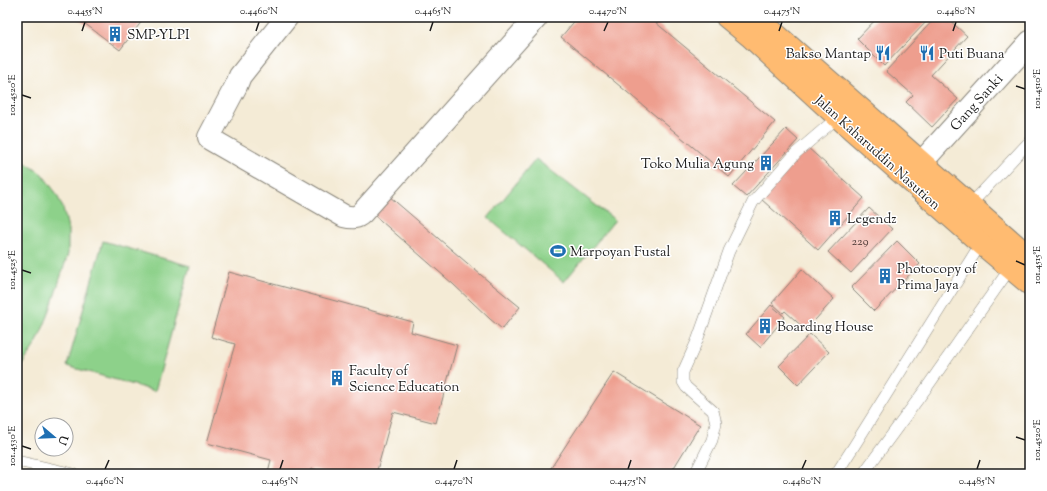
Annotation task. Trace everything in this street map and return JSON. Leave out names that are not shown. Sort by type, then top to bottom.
[{"type":"highway","name":"Jalan Kaharuddin Nasution","points":[[727,17],[758,23],[1030,258]]},
{"type":"highway","name":"Jalan Kaharuddin Nasution","points":[[758,23],[838,117],[981,243],[1030,284]]},
{"type":"street","points":[[287,17],[240,76],[209,137],[210,139],[344,216],[352,218],[358,217],[362,213],[537,17]]},
{"type":"street","name":"Gang Sanki","points":[[921,163],[1030,42]]},
{"type":"lane","points":[[695,474],[712,440],[716,423],[713,411],[686,387],[682,378],[730,251],[753,202],[796,154],[838,117]]},
{"type":"lane","points":[[970,205],[1030,141]]},
{"type":"lane","points":[[836,474],[981,243]]},
{"type":"lane","points":[[863,474],[927,387],[1011,267]]},
{"type":"lane","points":[[17,461],[74,474]]},
{"type":"green space","points":[[17,157],[42,174],[56,193],[63,208],[68,228],[68,254],[48,316],[37,342],[17,370]]},
{"type":"green space","name":"Marpoyan Fustal","points":[[536,159],[615,220],[564,282],[488,218]]},
{"type":"green space","points":[[103,241],[190,266],[155,391],[67,366]]},
{"type":"building","name":"SMP-YLPI","points":[[76,17],[145,17],[120,50]]},
{"type":"building","points":[[578,17],[649,17],[775,122],[729,177],[561,37]]},
{"type":"building","name":"Bakso Mantap","points":[[878,17],[926,17],[928,20],[884,66],[857,39]]},
{"type":"building","name":"Puti Buana","points":[[936,17],[946,17],[967,36],[931,75],[958,99],[932,127],[906,102],[913,95],[886,71]]},
{"type":"building","name":"Toko Mulia Agung","points":[[786,129],[798,140],[746,197],[733,186]]},
{"type":"building","points":[[807,147],[864,198],[818,250],[761,199]]},
{"type":"building","points":[[389,196],[520,307],[502,329],[373,214]]},
{"type":"building","points":[[869,208],[892,229],[851,273],[828,252]]},
{"type":"building","name":"Photocopy of Prima Jaya","points":[[897,241],[920,264],[874,311],[851,288]]},
{"type":"building","points":[[802,269],[834,299],[806,330],[785,311],[783,313],[772,303]]},
{"type":"building","name":"Faculty of Science Education","points":[[229,272],[413,322],[411,332],[457,345],[436,423],[393,412],[376,474],[331,474],[312,469],[310,474],[277,474],[268,472],[271,460],[207,443],[235,344],[211,337]]},
{"type":"building","name":"Boarding House","points":[[771,305],[785,317],[760,347],[746,334]]},
{"type":"building","points":[[810,334],[829,352],[798,385],[779,366]]},
{"type":"building","points":[[614,372],[700,425],[670,474],[547,474]]},
{"type":"place","name":"SMP-YLPI","points":[[115,34]]},
{"type":"place","name":"Bakso Mantap","points":[[883,53]]},
{"type":"place","name":"Puti Buana","points":[[927,53]]},
{"type":"place","name":"Toko Mulia Agung","points":[[766,163]]},
{"type":"place","name":"Legendz","points":[[835,218]]},
{"type":"place","name":"Marpoyan Fustal","points":[[558,251]]},
{"type":"place","name":"Photocopy of Prima Jaya","points":[[885,276]]},
{"type":"place","name":"Boarding House","points":[[765,326]]},
{"type":"place","name":"Faculty of Science Education","points":[[337,378]]}]
